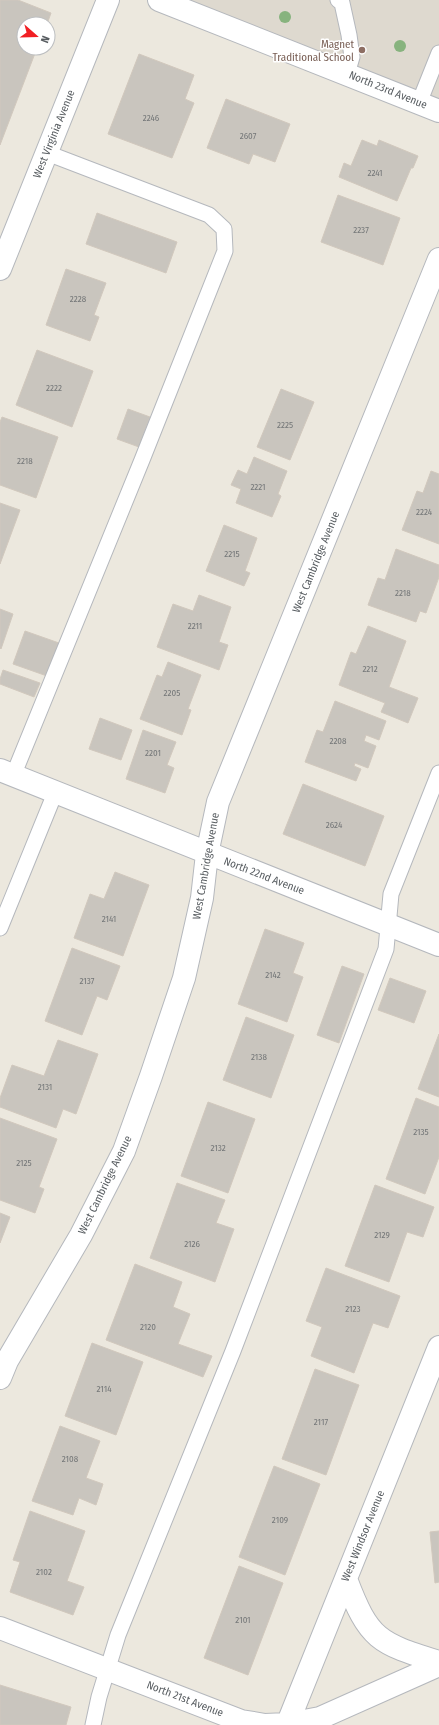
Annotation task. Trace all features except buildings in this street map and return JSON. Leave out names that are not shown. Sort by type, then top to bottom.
[{"type":"street","name":"West Virginia Avenue","points":[[0,269],[108,0]]},
{"type":"street","name":"North 23rd Avenue","points":[[158,0],[429,107]]},
{"type":"street","name":"West Cambridge Avenue","points":[[0,1378],[7,1360],[81,1235],[124,1151],[184,978],[202,898],[207,854],[218,802],[439,259]]},
{"type":"street","name":"North 22nd Avenue","points":[[6,773],[439,945]]},
{"type":"street","name":"West Windsor Avenue","points":[[288,1724],[439,1347]]},
{"type":"street","points":[[346,1579],[357,1609],[366,1625],[377,1637],[389,1645],[439,1662]]},
{"type":"street","name":"North 21st Avenue","points":[[0,1628],[241,1721],[265,1725],[288,1724],[320,1718],[439,1666]]},
{"type":"lane","points":[[338,0],[342,3],[349,34],[352,57],[347,74]]},
{"type":"lane","points":[[429,107],[439,53]]},
{"type":"lane","points":[[6,773],[142,460],[225,251],[224,229],[209,215],[47,153]]},
{"type":"lane","points":[[93,1725],[118,1635],[236,1343],[386,949],[391,894],[439,773]]},
{"type":"lane","points":[[0,928],[55,793]]},
{"type":"shaded area","name":"Magnet Traditional School","points":[[158,0],[439,0],[439,100]]},
{"type":"place","name":"Magnet Traditional School","points":[[362,50]]}]
